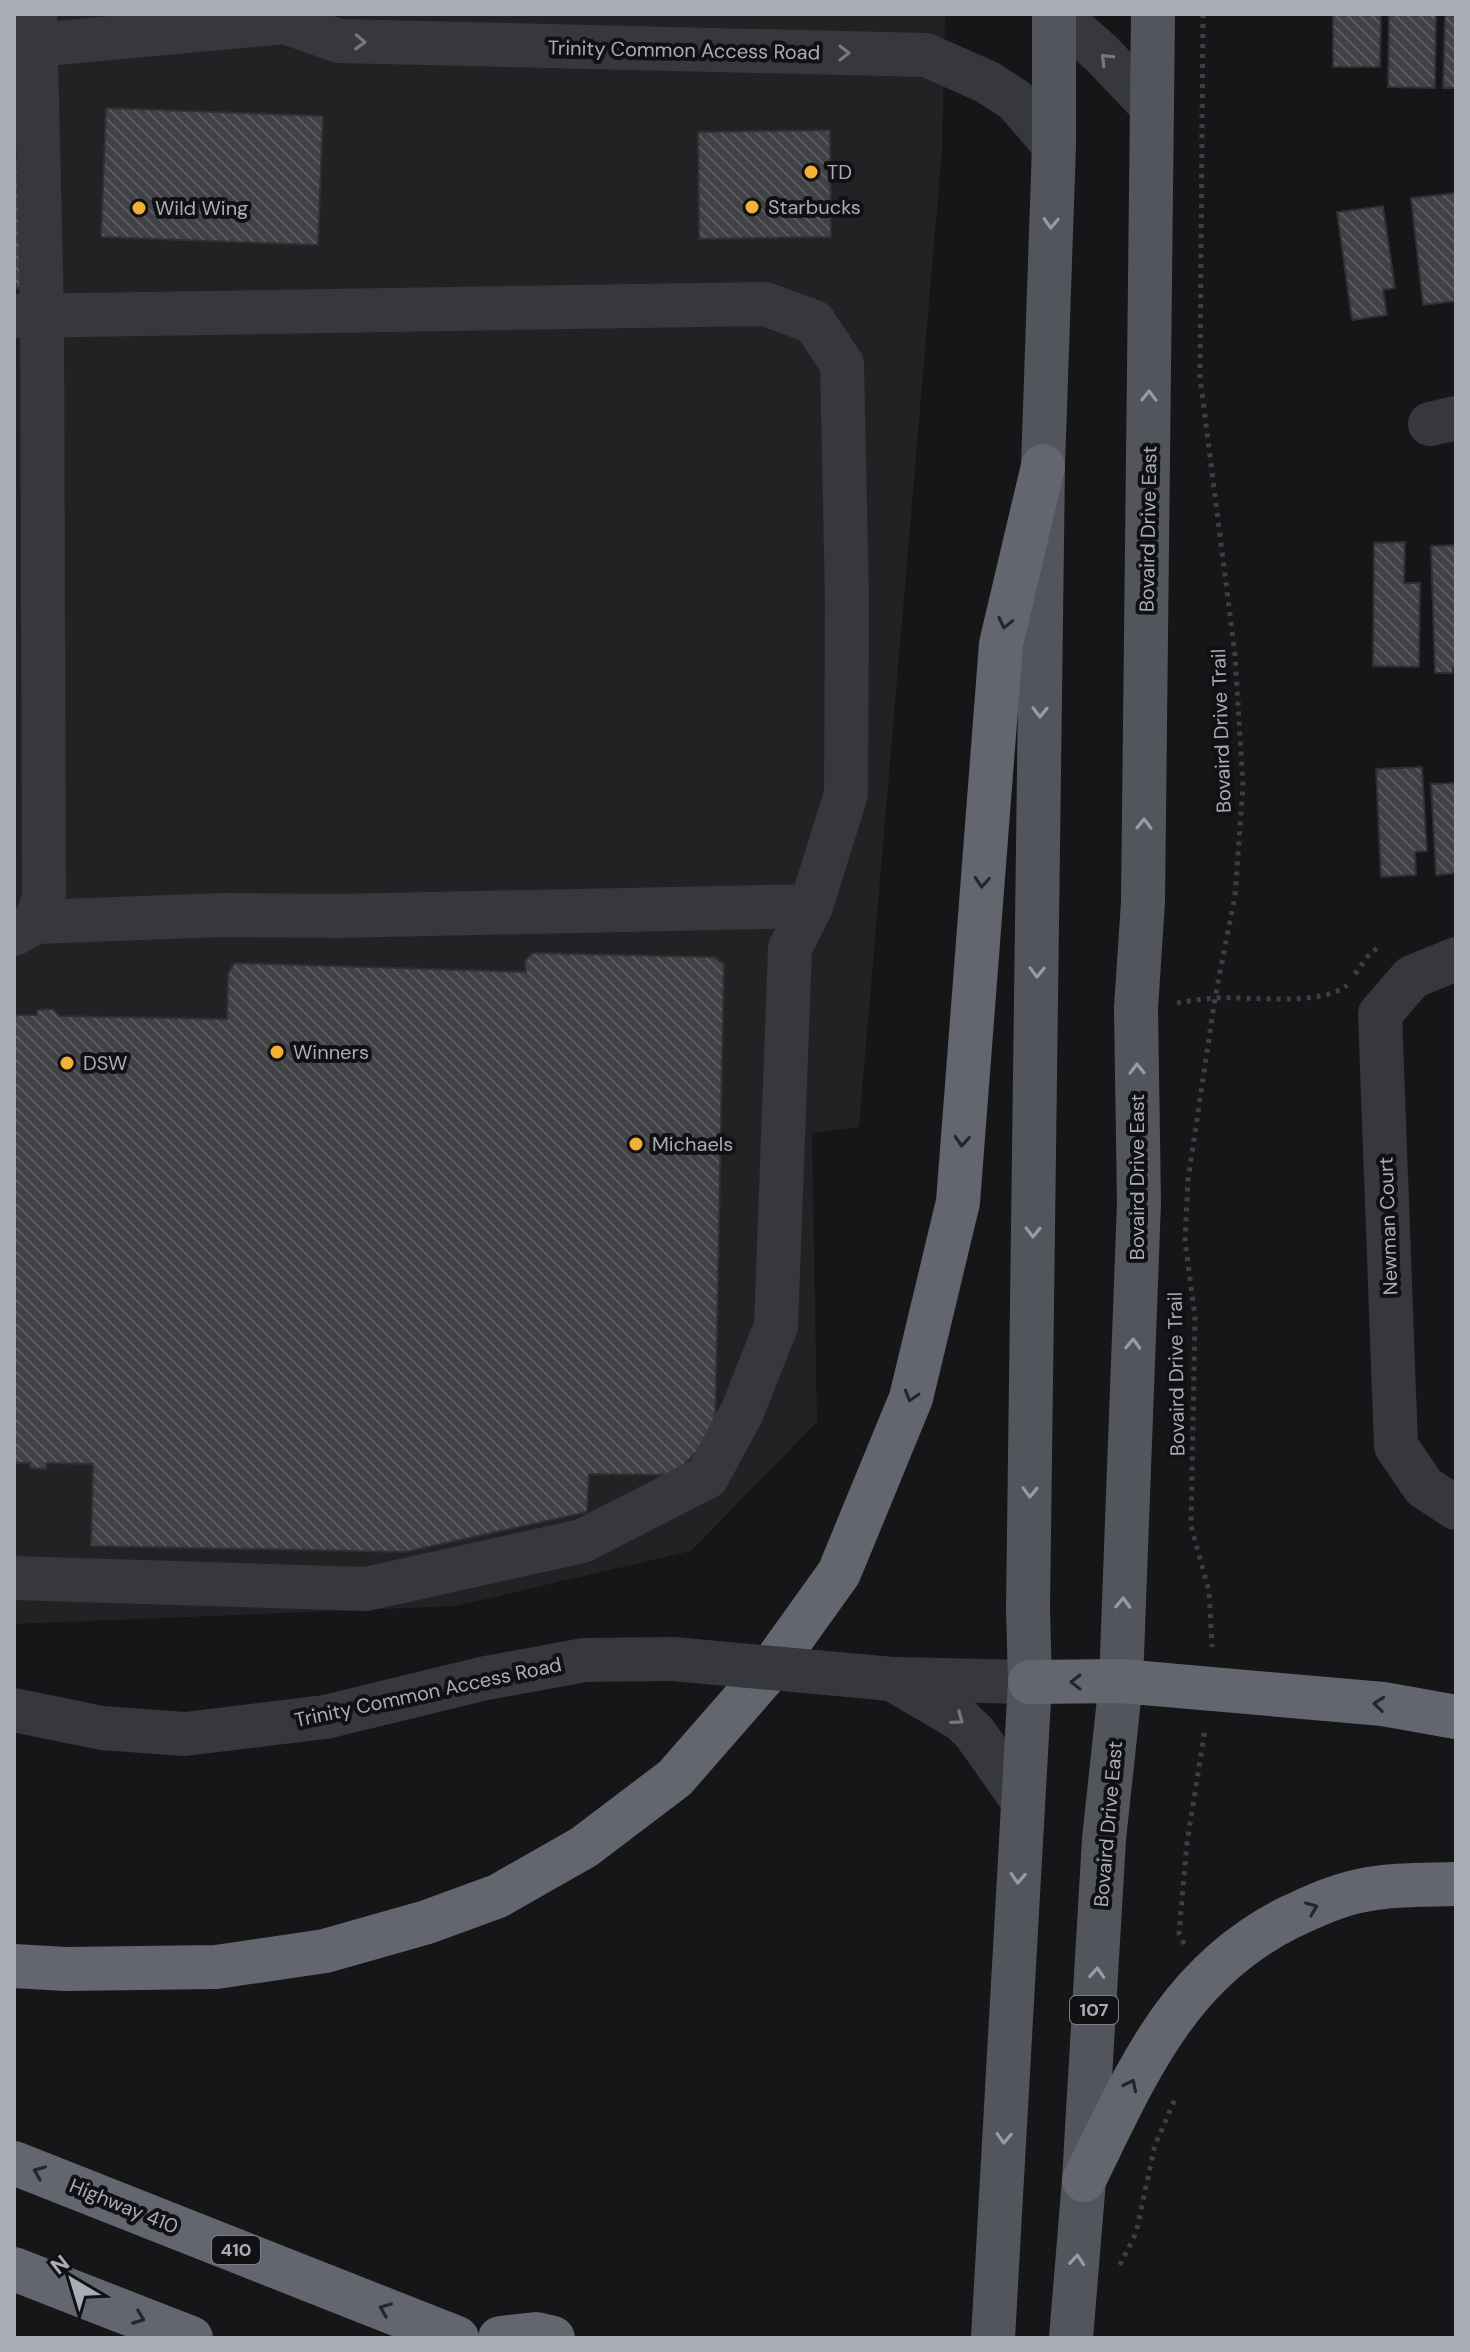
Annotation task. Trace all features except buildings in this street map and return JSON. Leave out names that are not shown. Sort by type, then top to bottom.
[{"type":"highway","points":[[14,1966],[66,1969],[231,1964],[325,1951],[427,1922],[498,1896],[584,1847],[675,1778],[771,1668],[839,1573],[911,1398],[958,1202],[1001,644],[1043,466]]},
{"type":"highway","points":[[1030,1682],[1121,1681],[1383,1704],[1456,1717]]},
{"type":"highway","points":[[1084,2180],[1140,2067],[1176,2012],[1209,1973],[1238,1949],[1311,1907],[1359,1891],[1405,1885],[1456,1884]]},
{"type":"highway","name":"Highway 410","points":[[14,2163],[457,2338]]},
{"type":"highway","points":[[14,2269],[191,2338]]},
{"type":"highway","points":[[500,2338],[536,2334],[553,2338]]},
{"type":"main road","points":[[993,2336],[1030,1682],[1028,1609],[1043,466],[1056,14]]},
{"type":"main road","name":"Bovaird Drive East","points":[[1071,2338],[1084,2180],[1104,1839],[1121,1681],[1139,1203],[1136,1008],[1143,902],[1153,14]]},
{"type":"street","points":[[1056,14],[1103,55],[1152,107]]},
{"type":"street","name":"Trinity Common Access Road","points":[[28,35],[299,18],[339,41],[926,55],[987,82],[1015,100],[1054,145]]},
{"type":"street","points":[[25,928],[44,897],[29,571],[28,35]]},
{"type":"street","points":[[14,1578],[366,1589],[582,1541],[707,1477],[742,1412],[776,1326],[790,948],[811,906],[846,794],[847,599],[842,364],[814,322],[765,304],[28,315]]},
{"type":"street","points":[[25,928],[222,915],[353,916],[811,906]]},
{"type":"street","name":"Newman Court","points":[[1456,959],[1412,977],[1380,1014],[1396,1446],[1424,1487],[1456,1508]]},
{"type":"street","name":"Trinity Common Access Road","points":[[14,1710],[102,1728],[185,1734],[325,1717],[481,1679],[584,1660],[673,1659],[892,1679],[1030,1682]]},
{"type":"street","name":"Trinity Common Access Road","points":[[892,1679],[960,1719],[974,1732],[1022,1800]]},
{"type":"path","name":"Bovaird Drive Trail","points":[[1203,14],[1200,377],[1233,640],[1243,786],[1235,896],[1215,998],[1188,1180],[1185,1241],[1195,1317],[1191,1526],[1207,1579],[1213,1633]]},
{"type":"path","points":[[1136,1008],[1215,998],[1286,999],[1323,995],[1345,989],[1370,953],[1381,946],[1412,977]]},
{"type":"path","points":[[1186,1947],[1179,1933],[1187,1843],[1204,1735]]},
{"type":"path","points":[[1114,2277],[1136,2233],[1155,2145],[1177,2094]]},
{"type":"shaded area","points":[[14,14],[945,14],[942,150],[859,1127],[812,1133],[817,1422],[691,1551],[456,1606],[14,1624]]},
{"type":"place","name":"TD","points":[[811,172]]},
{"type":"place","name":"Starbucks","points":[[752,207]]},
{"type":"place","name":"Wild Wing","points":[[139,208]]},
{"type":"place","name":"Winners","points":[[277,1052]]},
{"type":"place","name":"DSW","points":[[67,1063]]},
{"type":"place","name":"Michaels","points":[[636,1144]]}]
